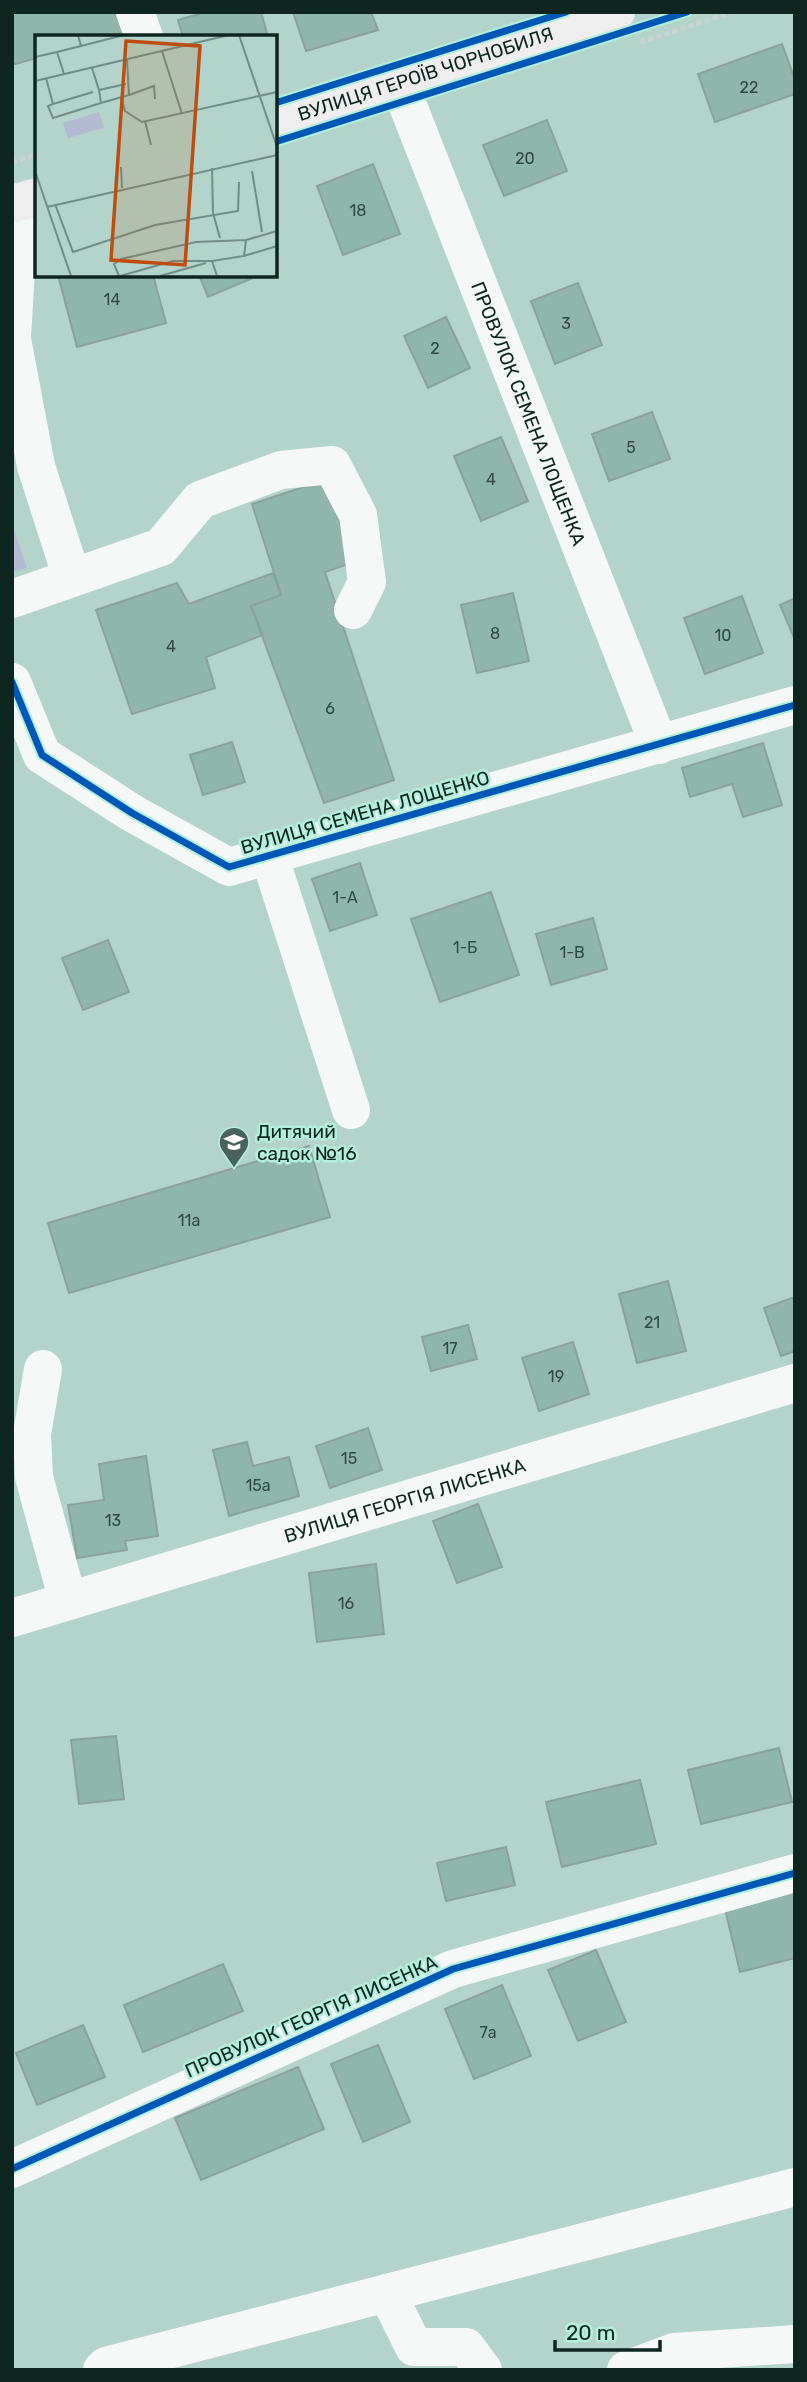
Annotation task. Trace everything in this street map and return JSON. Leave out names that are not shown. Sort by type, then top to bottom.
[{"type":"main road","name":"ВУЛИЦЯ ГЕРОЇВ ЧОРНОБИЛЯ","points":[[276,122],[616,12]]},
{"type":"street","points":[[135,12],[143,35]]},
{"type":"street","name":"ПРОВУЛОК СЕМЕНА ЛОЩЕНКА","points":[[399,83],[659,745]]},
{"type":"street","points":[[23,201],[12,338],[24,470],[72,578]]},
{"type":"street","points":[[12,599],[160,547],[200,500],[281,470],[332,465],[358,515],[367,582],[352,610]]},
{"type":"street","name":"ВУЛИЦЯ СЕМЕНА ЛОЩЕНКО","points":[[12,682],[42,755],[132,813],[229,867],[795,705]]},
{"type":"street","points":[[269,855],[351,1110]]},
{"type":"street","points":[[43,1369],[32,1434],[34,1477],[68,1601]]},
{"type":"street","name":"ВУЛИЦЯ ГЕОРГІЯ ЛИСЕНКА","points":[[12,1618],[795,1383]]},
{"type":"street","name":"ПРОВУЛОК ГЕОРГІЯ ЛИСЕНКА","points":[[12,2169],[453,1969],[795,1874]]},
{"type":"street","points":[[102,2370],[106,2365],[795,2187]]},
{"type":"street","points":[[387,2293],[414,2347],[466,2347],[483,2370]]},
{"type":"street","points":[[626,2370],[674,2352],[795,2344]]},
{"type":"path","points":[[12,162],[35,155]]},
{"type":"shaded area","points":[[12,524],[27,568],[12,572]]},
{"type":"building","points":[[12,12],[125,12],[132,30],[116,35],[35,35],[35,59],[12,65]]},
{"type":"building","points":[[206,12],[261,12],[267,35],[182,35],[178,20]]},
{"type":"building","points":[[293,12],[371,12],[378,30],[306,51]]},
{"type":"building","points":[[782,44],[795,80],[795,94],[715,122],[698,74]]},
{"type":"building","points":[[547,120],[567,171],[504,196],[483,145]]},
{"type":"building","points":[[373,164],[400,234],[343,255],[317,186]]},
{"type":"building","points":[[58,276],[153,276],[166,323],[77,347]]},
{"type":"building","points":[[199,276],[258,276],[208,297]]},
{"type":"building","points":[[578,283],[602,345],[555,364],[531,301]]},
{"type":"building","points":[[446,317],[470,368],[428,388],[404,336]]},
{"type":"building","points":[[652,412],[670,459],[609,481],[592,434]]},
{"type":"building","points":[[501,437],[528,501],[481,521],[454,456]]},
{"type":"building","points":[[325,480],[354,562],[325,572],[394,780],[324,803],[251,606],[281,595],[252,504]]},
{"type":"building","points":[[273,573],[281,595],[251,606],[263,635],[206,657],[215,688],[132,714],[96,610],[177,583],[189,604]]},
{"type":"building","points":[[513,593],[529,661],[477,673],[461,605]]},
{"type":"building","points":[[742,596],[763,653],[705,674],[684,618]]},
{"type":"building","points":[[795,598],[795,640],[780,605]]},
{"type":"building","points":[[232,742],[245,782],[203,795],[190,755]]},
{"type":"building","points":[[763,743],[782,805],[743,817],[732,784],[690,797],[682,768]]},
{"type":"building","points":[[360,863],[377,915],[330,931],[312,879]]},
{"type":"building","points":[[491,892],[519,975],[440,1002],[411,919]]},
{"type":"building","points":[[593,918],[607,969],[551,985],[536,934]]},
{"type":"building","points":[[108,940],[129,992],[83,1010],[62,958]]},
{"type":"building","points":[[309,1146],[330,1217],[69,1293],[48,1223]]},
{"type":"building","points":[[668,1281],[686,1351],[637,1363],[619,1294]]},
{"type":"building","points":[[795,1297],[795,1351],[781,1356],[764,1308]]},
{"type":"building","points":[[468,1325],[477,1359],[431,1371],[422,1337]]},
{"type":"building","points":[[573,1342],[589,1394],[539,1411],[522,1358]]},
{"type":"building","points":[[368,1428],[382,1470],[330,1488],[316,1446]]},
{"type":"building","points":[[247,1442],[253,1466],[289,1457],[299,1496],[229,1516],[213,1450]]},
{"type":"building","points":[[146,1456],[158,1536],[125,1541],[127,1550],[77,1558],[68,1505],[104,1500],[99,1464]]},
{"type":"building","points":[[478,1504],[502,1567],[457,1583],[433,1521]]},
{"type":"building","points":[[376,1564],[384,1634],[317,1642],[309,1573]]},
{"type":"building","points":[[116,1736],[124,1799],[79,1804],[71,1740]]},
{"type":"building","points":[[779,1748],[792,1802],[701,1824],[688,1770]]},
{"type":"building","points":[[640,1780],[656,1844],[562,1867],[546,1802]]},
{"type":"building","points":[[506,1847],[515,1885],[446,1901],[437,1863]]},
{"type":"building","points":[[795,1892],[795,1958],[740,1972],[725,1909]]},
{"type":"building","points":[[596,1950],[626,2022],[578,2041],[548,1970]]},
{"type":"building","points":[[223,1964],[243,2011],[143,2052],[124,2005]]},
{"type":"building","points":[[502,1985],[531,2056],[474,2079],[445,2009]]},
{"type":"building","points":[[83,2025],[105,2077],[37,2105],[16,2053]]},
{"type":"building","points":[[378,2045],[410,2122],[363,2142],[331,2064]]},
{"type":"building","points":[[298,2067],[324,2129],[201,2180],[175,2118]]},
{"type":"cycle path","points":[[276,103],[566,12]]},
{"type":"cycle path","points":[[276,142],[687,12]]},
{"type":"cycle path","points":[[12,682],[42,755],[132,813],[229,867],[795,705]]},
{"type":"cycle path","points":[[12,2169],[453,1969],[795,1873]]},
{"type":"place","name":"Дитячий садок №16","points":[[234,1169]]}]
